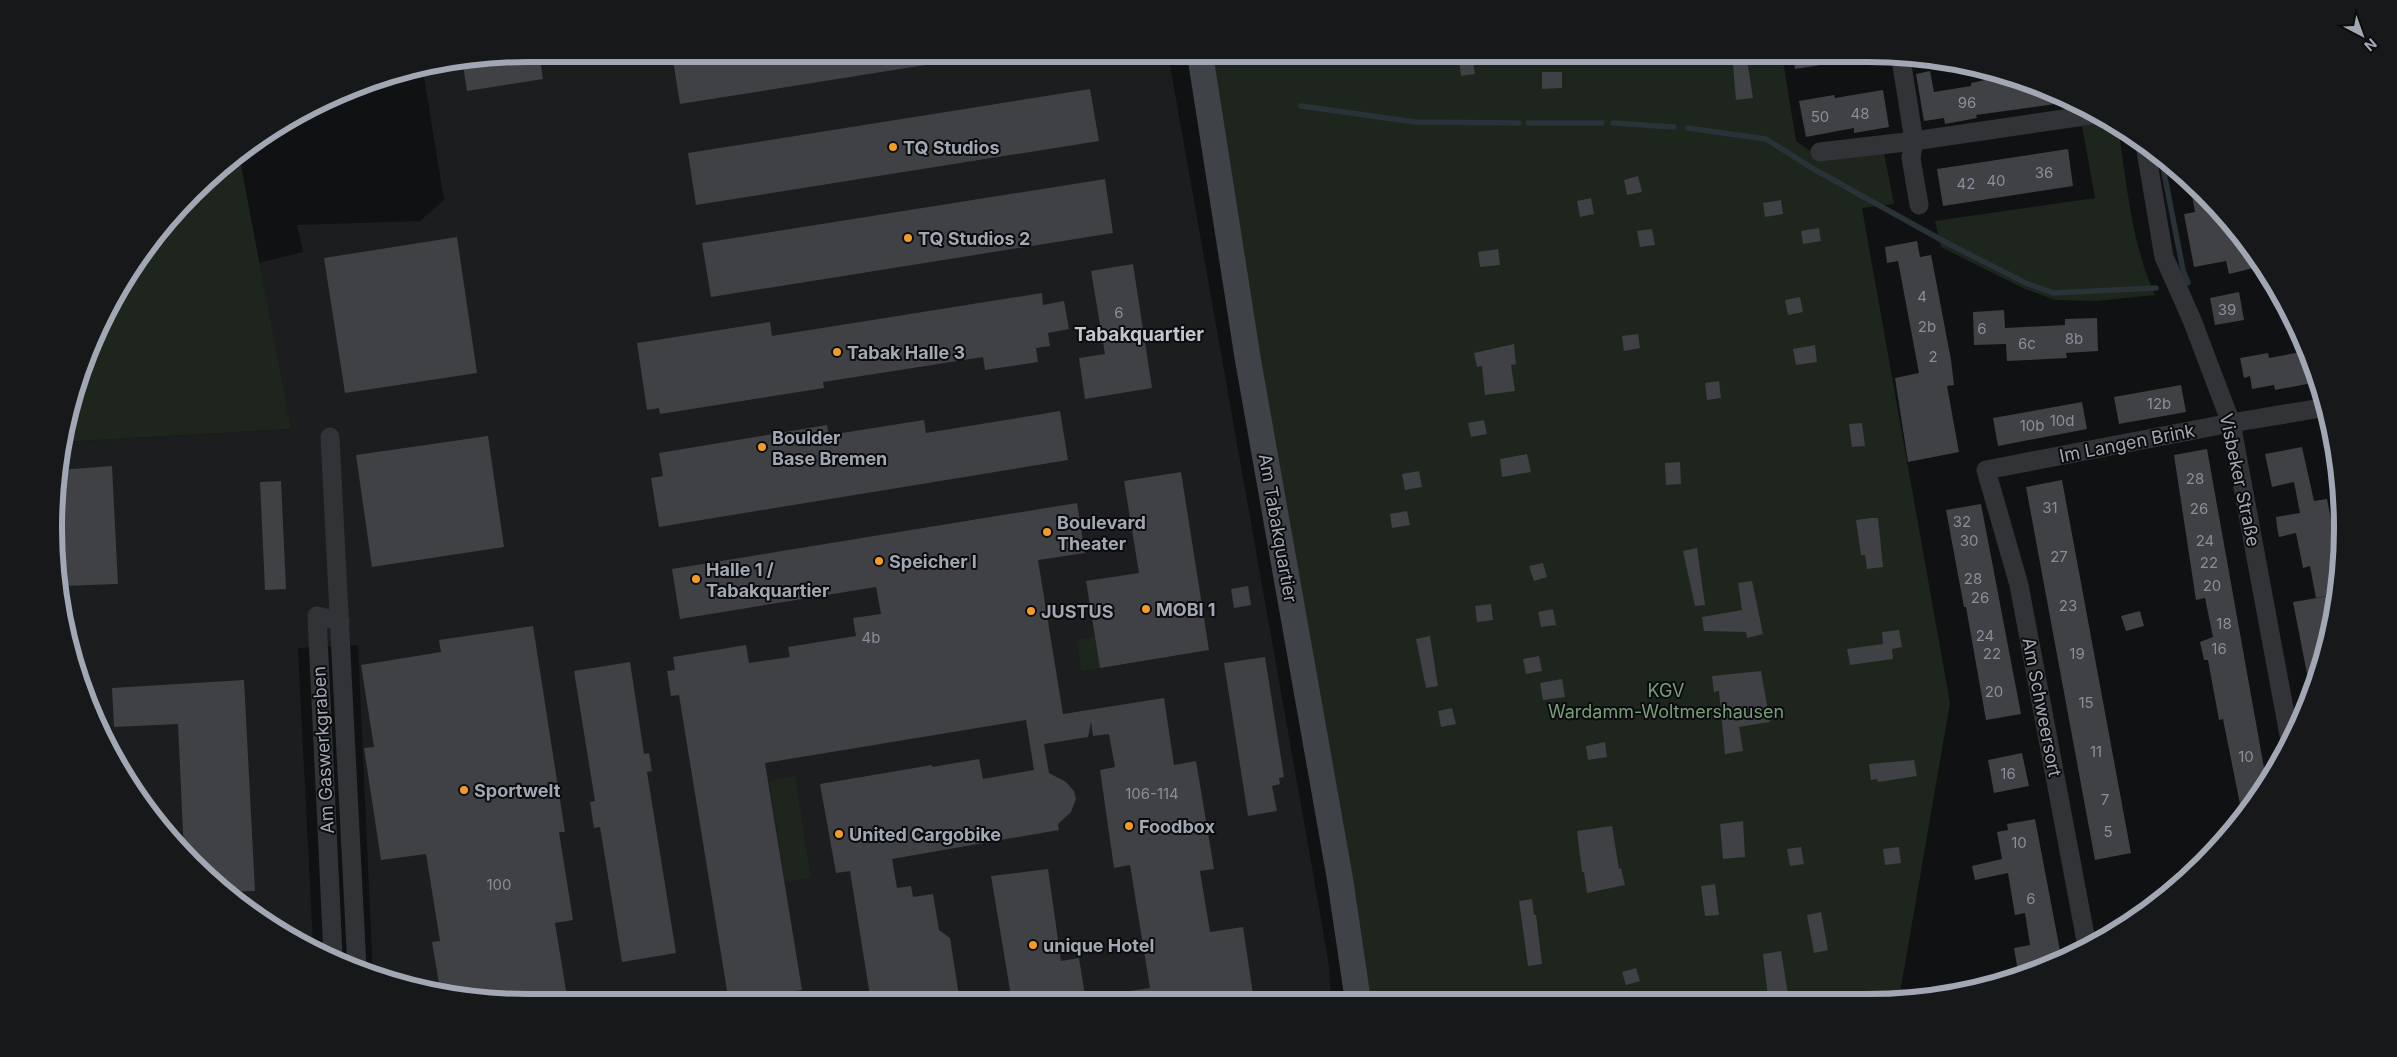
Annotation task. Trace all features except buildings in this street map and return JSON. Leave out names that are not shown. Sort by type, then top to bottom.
[{"type":"street","name":"Am Tabakquartier","points":[[1201,62],[1248,360],[1340,879],[1357,994]]},
{"type":"street","points":[[1902,63],[1914,141],[1911,158],[1919,206]]},
{"type":"street","points":[[1820,152],[1914,141],[2085,116]]},
{"type":"street","name":"Visbeker Straße","points":[[2147,155],[2164,257],[2192,320],[2231,422],[2288,730]]},
{"type":"street","name":"Im Langen Brink","points":[[1986,470],[2231,422],[2319,408]]},
{"type":"street","name":"Am Gaswerkgraben","points":[[330,437],[357,961]]},
{"type":"street","name":"Am Schweersort","points":[[1986,470],[2019,585],[2086,940]]},
{"type":"street","name":"Am Gaswerkgraben","points":[[333,951],[317,616],[340,621]]},
{"type":"street","points":[[330,908],[353,908]]},
{"type":"shaded area","points":[[528,62],[1169,62],[1312,867],[1329,966],[1331,994],[498,994],[438,986],[379,970],[373,968],[358,645],[298,648],[313,941],[270,916],[221,879],[178,836],[141,787],[111,735],[87,678],[71,619],[63,559],[63,498],[70,442],[290,429],[258,263],[303,252],[297,225],[420,221],[444,200],[424,74],[438,71],[498,63]]},
{"type":"green space","name":"KGV Wardamm-Woltmershausen","points":[[1211,62],[1783,62],[1796,141],[1825,161],[1884,153],[1894,204],[1862,208],[1950,703],[1900,994],[1367,994]]},
{"type":"green space","points":[[2099,123],[2119,136],[2135,234],[2155,295],[2096,301],[2055,300],[2025,289],[1941,247],[1935,221],[2095,198],[2082,126]]},
{"type":"green space","points":[[240,163],[291,429],[70,442],[87,379],[98,350],[125,296],[141,270],[178,221],[221,178]]},
{"type":"green space","points":[[1095,637],[1100,668],[1081,671],[1077,640]]},
{"type":"green space","points":[[795,776],[811,878],[785,882],[769,781]]},
{"type":"waterway","points":[[1301,106],[1415,122],[1519,123]]},
{"type":"waterway","points":[[1528,123],[1602,123]]},
{"type":"waterway","points":[[1613,123],[1674,127]]},
{"type":"waterway","points":[[1688,128],[1766,139],[1817,171],[1947,243],[2028,284],[2053,293],[2156,288]]},
{"type":"waterway","points":[[2163,168],[2183,270],[2188,283]]},
{"type":"place","name":"TQ Studios","points":[[893,147]]},
{"type":"place","name":"TQ Studios 2","points":[[908,238]]},
{"type":"place","name":"Tabak Halle 3","points":[[837,352]]},
{"type":"place","name":"Boulder Base Bremen","points":[[762,447]]},
{"type":"place","name":"Boulevard Theater","points":[[1047,532]]},
{"type":"place","name":"Speicher I","points":[[879,561]]},
{"type":"place","name":"Halle 1 / Tabakquartier","points":[[696,579]]},
{"type":"place","name":"MOBI 1","points":[[1146,609]]},
{"type":"place","name":"JUSTUS","points":[[1031,611]]},
{"type":"place","name":"Sportwelt","points":[[464,790]]},
{"type":"place","name":"Foodbox","points":[[1129,826]]},
{"type":"place","name":"United Cargobike","points":[[839,834]]},
{"type":"place","name":"unique Hotel","points":[[1033,945]]},
{"type":"district","name":"Tabakquartier","points":[[1139,334]]}]
